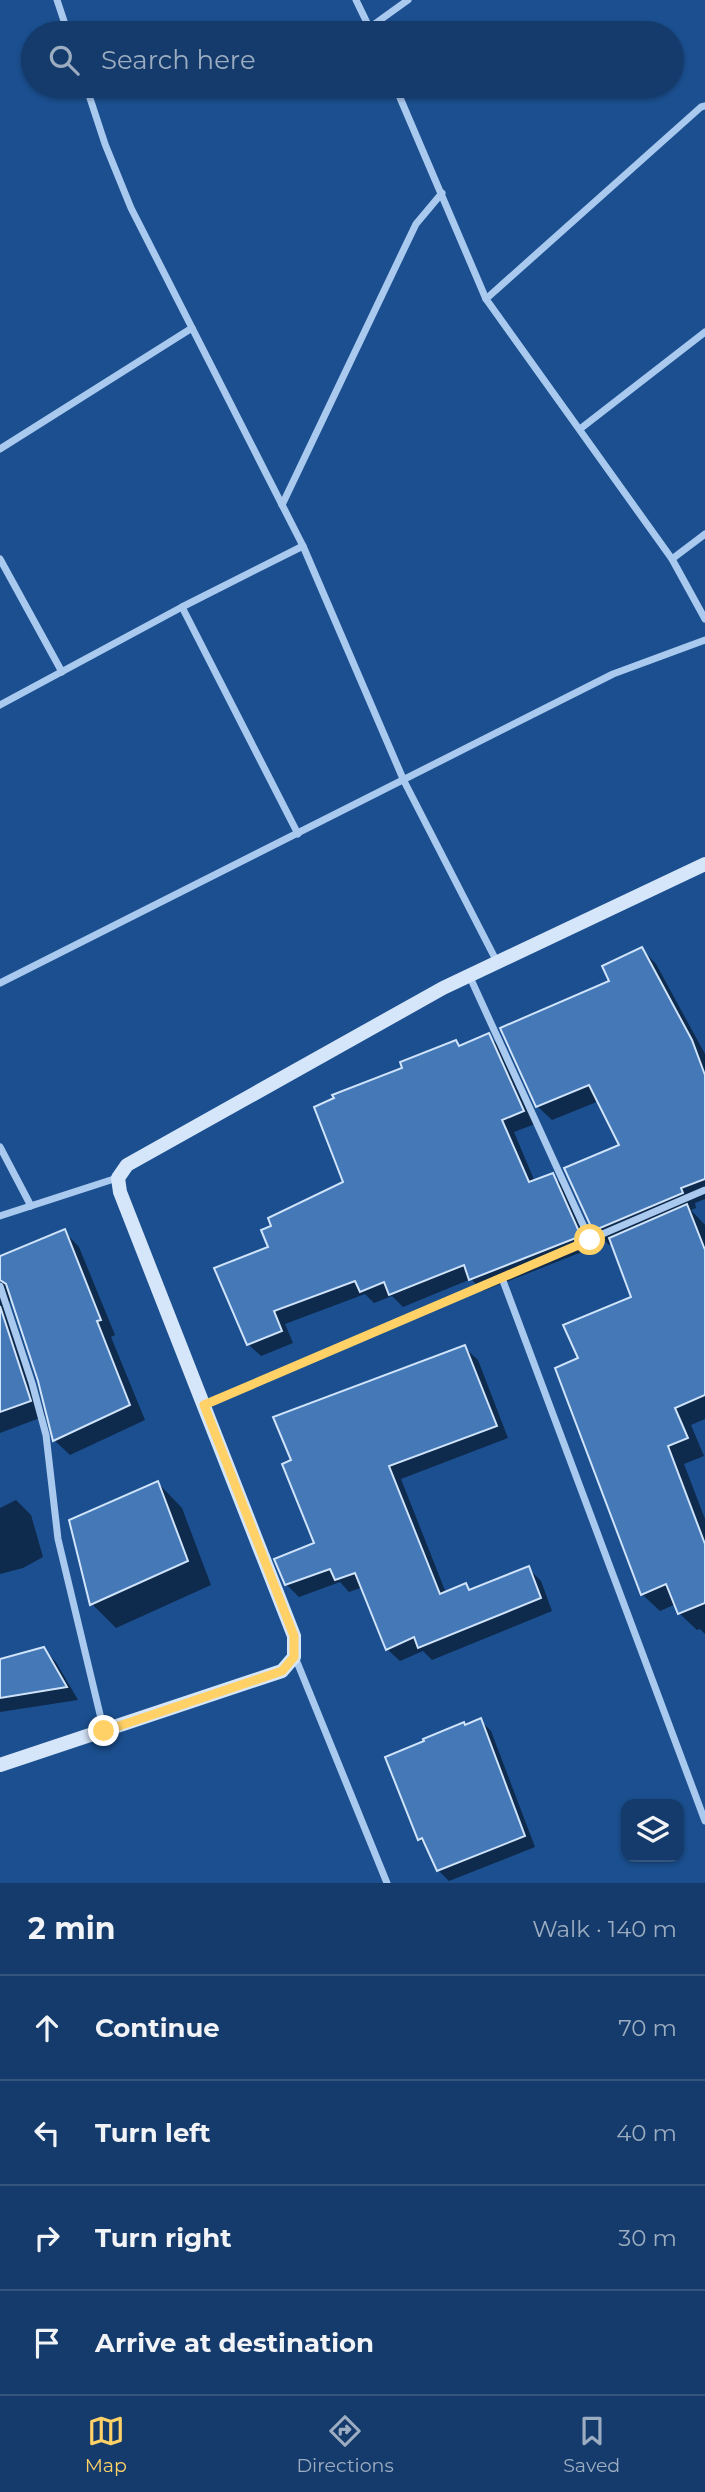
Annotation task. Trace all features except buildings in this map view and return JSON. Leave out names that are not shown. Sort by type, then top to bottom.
[{"type":"street","points":[[57,0],[64,21]]},
{"type":"street","points":[[356,0],[366,21]]},
{"type":"street","points":[[381,21],[408,0]]},
{"type":"street","points":[[90,98],[131,208],[303,546],[404,780],[497,962]]},
{"type":"street","points":[[400,98],[486,299],[672,559],[705,619]]},
{"type":"street","points":[[486,299],[705,106]]},
{"type":"street","points":[[282,505],[416,224],[442,193]]},
{"type":"street","points":[[0,449],[192,328]]},
{"type":"street","points":[[580,429],[705,332]]},
{"type":"street","points":[[672,559],[705,534]]},
{"type":"street","points":[[0,705],[303,546]]},
{"type":"street","points":[[0,559],[62,672]]},
{"type":"street","points":[[183,607],[298,834]]},
{"type":"street","points":[[0,983],[612,674],[705,640]]},
{"type":"street","points":[[0,1216],[118,1178],[127,1165],[469,975],[705,864]]},
{"type":"street","points":[[469,975],[590,1240]]},
{"type":"street","points":[[0,1147],[31,1206]]},
{"type":"street","points":[[118,1178],[120,1192],[294,1636],[294,1657],[387,1883]]},
{"type":"street","points":[[204,1405],[705,1190]]},
{"type":"street","points":[[502,1278],[705,1821]]},
{"type":"street","points":[[0,1286],[32,1382],[46,1436],[58,1539],[104,1731]]},
{"type":"street","points":[[0,1765],[282,1671],[294,1657]]},
{"type":"route","points":[[104,1731],[282,1671],[294,1657],[294,1636],[204,1405],[590,1240]]}]
